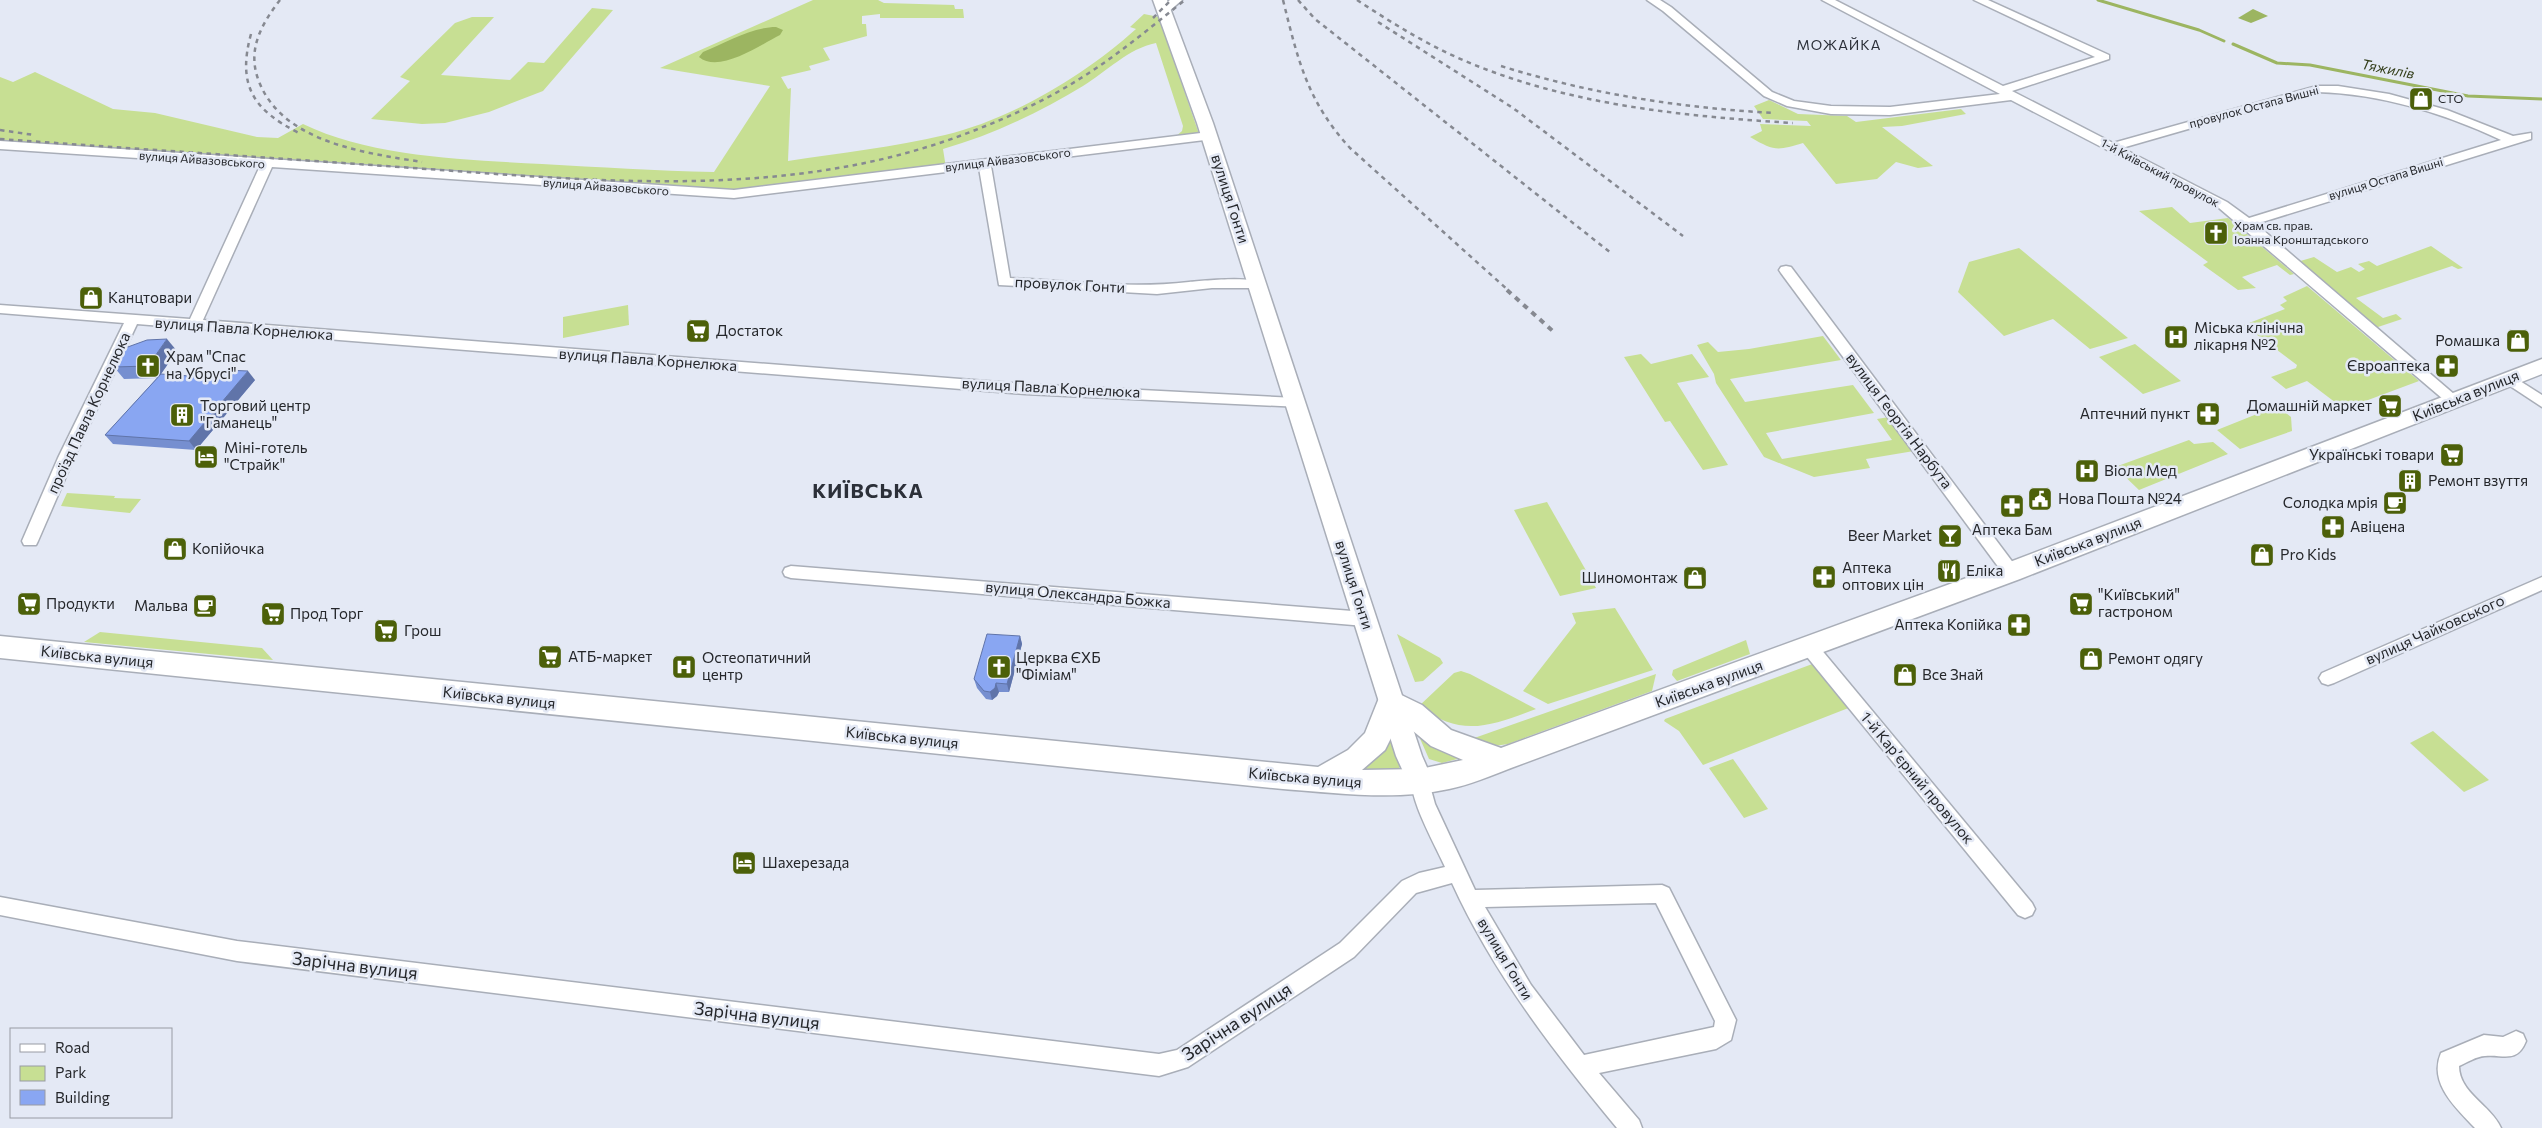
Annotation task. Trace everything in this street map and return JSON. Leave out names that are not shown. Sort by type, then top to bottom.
[{"type":"main road","name":"Київська вулиця","points":[[0,647],[1320,780],[1379,784],[1420,781],[1449,777],[1501,760],[2012,572],[2542,366]]},
{"type":"main road","points":[[1320,780],[1364,754],[1376,744],[1392,701],[1412,713],[1441,738],[1476,753],[1501,760]]},
{"type":"street","points":[[1652,0],[1667,9],[1768,94],[1791,104],[1831,110],[1890,111],[2008,93],[2104,57],[1979,0]]},
{"type":"street","name":"1-й Київський провулок","points":[[1827,0],[2222,206],[2246,223],[2455,401]]},
{"type":"street","name":"вулиця Гонти","points":[[1167,4],[1426,804],[1470,900],[1524,992],[1579,1066],[1631,1128]]},
{"type":"street","name":"провулок Остапа Вишні","points":[[2112,147],[2317,89],[2337,88],[2440,112],[2478,125],[2511,140]]},
{"type":"street","name":"вулиця Айвазовського","points":[[0,145],[734,194],[1209,136]]},
{"type":"street","name":"вулиця Остапа Вишні","points":[[2246,223],[2526,136]]},
{"type":"street","name":"провулок Гонти","points":[[984,163],[1004,282],[1157,290],[1212,284],[1257,285]]},
{"type":"street","points":[[194,325],[267,164]]},
{"type":"street","name":"вулиця Георгія Нарбута","points":[[1786,270],[2012,572]]},
{"type":"street","name":"вулиця Павла Корнелюка","points":[[0,309],[1016,388],[1296,403]]},
{"type":"street","name":"проїзд Павла Корнелюка","points":[[30,541],[47,507],[66,458],[132,320]]},
{"type":"street","points":[[2509,379],[2542,402]]},
{"type":"street","name":"вулиця Олександра Божка","points":[[791,572],[1365,619]]},
{"type":"street","name":"вулиця Чайковського","points":[[2328,678],[2542,583]]},
{"type":"street","name":"1-й Карʼєрний провулок","points":[[1809,647],[2025,909]]},
{"type":"street","name":"Зарічна вулиця","points":[[0,906],[246,952],[1159,1065],[1181,1060],[1347,950],[1410,888],[1419,882],[1456,873]]},
{"type":"street","points":[[1470,900],[1495,897],[1662,894],[1726,1020],[1724,1033],[1716,1039],[1579,1066]]},
{"type":"street","points":[[2490,1128],[2448,1077],[2448,1060],[2484,1045],[2506,1048],[2516,1041]]},
{"type":"green space","points":[[813,0],[878,0],[884,3],[954,5],[955,9],[963,9],[964,18],[880,18],[880,14],[862,16],[862,24],[866,24],[867,36],[823,48],[830,60],[809,66],[811,70],[781,77],[788,89],[791,88],[788,161],[926,139],[970,128],[996,118],[1021,107],[1071,79],[1094,63],[1136,29],[1130,27],[1144,14],[1159,17],[1199,134],[1174,138],[1182,131],[1183,126],[1156,43],[1127,55],[1083,86],[1033,114],[979,137],[943,149],[946,168],[762,192],[0,145],[0,77],[13,82],[35,72],[113,109],[155,113],[257,137],[278,138],[303,124],[358,144],[420,155],[649,170],[714,172],[770,86],[660,68]]},
{"type":"green space","points":[[592,8],[613,10],[543,91],[489,112],[445,123],[422,124],[371,119],[410,81],[400,77],[455,23],[472,17],[494,17],[441,75],[510,80],[528,62],[544,63]]},
{"type":"green space","points":[[1769,100],[1798,114],[1847,116],[1856,122],[1961,109],[1966,114],[1902,126],[1882,127],[1933,166],[1918,168],[1896,162],[1877,179],[1836,184],[1803,143],[1776,148],[1765,145],[1750,137],[1762,131],[1760,124],[1811,126],[1807,121],[1763,119],[1754,106]]},
{"type":"green space","points":[[2172,207],[2190,223],[2228,218],[2294,274],[2290,275],[2277,265],[2242,277],[2256,288],[2238,290],[2203,265],[2208,262],[2139,211]]},
{"type":"green space","points":[[2431,246],[2463,268],[2458,269],[2452,266],[2356,298],[2383,318],[2396,314],[2402,319],[2375,328],[2297,262],[2314,257],[2337,272],[2351,267],[2359,272],[2365,269],[2358,264],[2369,261],[2377,266]]},
{"type":"green space","points":[[2019,248],[2128,338],[2090,349],[2053,319],[2004,336],[1958,292],[1969,262]]},
{"type":"green space","points":[[2307,286],[2419,381],[2344,409],[2307,381],[2286,389],[2271,377],[2296,368],[2297,365],[2244,325],[2285,309],[2280,305],[2287,301],[2283,297]]},
{"type":"green space","points":[[628,305],[629,325],[563,338],[563,317]]},
{"type":"green space","points":[[1823,336],[1841,360],[1730,379],[1745,402],[1853,385],[1874,413],[1766,433],[1782,459],[1892,440],[1877,419],[1889,417],[1914,451],[1866,459],[1870,468],[1814,477],[1764,457],[1716,383],[1714,374],[1697,345],[1708,342],[1718,352],[1749,349]]},
{"type":"green space","points":[[2135,344],[2181,381],[2143,394],[2099,357]]},
{"type":"green space","points":[[1641,354],[1651,364],[1692,354],[1709,377],[1677,383],[1728,465],[1703,470],[1670,421],[1665,422],[1624,357]]},
{"type":"green space","points":[[2277,406],[2291,417],[2292,431],[2240,449],[2217,430]]},
{"type":"green space","points":[[2189,440],[2194,444],[2213,442],[2228,454],[2139,490],[2115,467]]},
{"type":"green space","points":[[67,493],[141,499],[130,513],[61,506]]},
{"type":"green space","points":[[1547,502],[1596,588],[1560,596],[1514,510]]},
{"type":"green space","points":[[1615,608],[1653,670],[1548,704],[1523,691],[1576,623],[1572,613]]},
{"type":"green space","points":[[100,632],[262,648],[273,660],[84,642]]},
{"type":"green space","points":[[1397,634],[1440,658],[1443,663],[1423,681],[1415,682]]},
{"type":"green space","points":[[1746,640],[1750,654],[1677,681],[1672,675],[1673,670]]},
{"type":"green space","points":[[1815,663],[1851,707],[1703,765],[1679,731],[1664,721],[1665,719]]},
{"type":"green space","points":[[1461,671],[1536,709],[1491,724],[1463,726],[1449,723],[1419,706],[1454,673]]},
{"type":"green space","points":[[1656,674],[1652,691],[1508,744],[1481,748],[1463,742]]},
{"type":"green space","points":[[2433,731],[2489,780],[2464,792],[2410,743]]},
{"type":"green space","points":[[1418,734],[1461,758],[1442,763],[1429,759]]},
{"type":"green space","points":[[1393,738],[1402,764],[1399,768],[1365,770],[1364,766],[1376,759]]},
{"type":"green space","points":[[1733,759],[1768,809],[1744,818],[1709,768]]},
{"type":"shaded area","points":[[2253,9],[2268,16],[2251,23],[2238,18]]},
{"type":"shaded area","points":[[776,27],[783,30],[780,35],[740,56],[717,62],[707,61],[699,57],[703,52],[739,36]]},
{"type":"building","points":[[167,339],[148,366],[114,367],[125,348],[147,340]]},
{"type":"building","name":"Торговий центр \"Гаманець\"","points":[[225,370],[248,371],[189,441],[105,435],[161,374],[218,378]]},
{"type":"building","name":"Церква ЄХБ \"Фіміам\"","points":[[987,634],[1020,636],[1007,684],[996,683],[995,688],[990,692],[984,691],[974,679]]},
{"type":"waterway","name":"Тяжилів","points":[[2098,0],[2199,30],[2224,41]]},
{"type":"waterway","name":"Тяжилів","points":[[2233,44],[2277,63],[2310,65],[2468,96],[2542,99]]},
{"type":"railway","points":[[280,0],[261,30],[257,40],[254,61],[260,84],[272,104],[288,120],[307,132],[329,142],[353,149],[422,162]]},
{"type":"railway","points":[[1153,18],[1171,0]]},
{"type":"railway","points":[[0,139],[552,178],[622,181],[692,181],[761,178],[830,169],[898,155],[965,134],[995,122],[1039,102],[1081,78],[1121,50],[1185,0]]},
{"type":"railway","points":[[1283,0],[1299,61],[1306,79],[1335,131],[1350,148],[1509,291]]},
{"type":"railway","points":[[1298,0],[1315,19],[1611,253]]},
{"type":"railway","points":[[1357,0],[1443,51],[1496,73],[1537,86],[1621,105],[1707,116],[1793,123]]},
{"type":"railway","points":[[1378,22],[1513,108],[1683,236]]},
{"type":"railway","points":[[251,34],[246,68],[252,94],[270,115],[299,133]]},
{"type":"railway","points":[[1501,66],[1602,92],[1636,98],[1740,111],[1775,113]]},
{"type":"railway","points":[[0,130],[34,135]]},
{"type":"railway","points":[[1507,290],[1555,333]]},
{"type":"place","name":"СТО","points":[[2421,99]]},
{"type":"place","name":"Храм св. прав. Іоанна Кронштадського","points":[[2216,233]]},
{"type":"place","name":"Канцтовари","points":[[91,298]]},
{"type":"place","name":"Достаток","points":[[698,331]]},
{"type":"place","name":"Міська клінічна лікарня №2","points":[[2176,337]]},
{"type":"place","name":"Ромашка","points":[[2518,341]]},
{"type":"place","name":"Храм \"Спас на Убрусі\"","points":[[148,366]]},
{"type":"place","name":"Євроаптека","points":[[2447,366]]},
{"type":"place","name":"Домашній маркет","points":[[2390,406]]},
{"type":"place","name":"Аптечний пункт","points":[[2208,414]]},
{"type":"place","name":"Торговий центр \"Гаманець\"","points":[[182,415]]},
{"type":"place","name":"Українські товари","points":[[2452,455]]},
{"type":"place","name":"Міні-готель \"Страйк\"","points":[[206,457]]},
{"type":"place","name":"Віола Мед","points":[[2087,471]]},
{"type":"place","name":"Ремонт взуття","points":[[2410,481]]},
{"type":"place","name":"Нова Пошта №24","points":[[2040,499]]},
{"type":"place","name":"Солодка мрія","points":[[2395,503]]},
{"type":"place","name":"Аптека Бам","points":[[2012,506]]},
{"type":"place","name":"Авіцена","points":[[2333,527]]},
{"type":"place","name":"Beer Market","points":[[1950,536]]},
{"type":"place","name":"Копійочка","points":[[175,549]]},
{"type":"place","name":"Pro Kids","points":[[2262,555]]},
{"type":"place","name":"Еліка","points":[[1949,571]]},
{"type":"place","name":"Аптека оптових цін","points":[[1824,577]]},
{"type":"place","name":"Шиномонтаж","points":[[1695,578]]},
{"type":"place","name":"Продукти","points":[[29,604]]},
{"type":"place","name":"\"Київський\" гастроном","points":[[2081,604]]},
{"type":"place","name":"Мальва","points":[[205,606]]},
{"type":"place","name":"Прод Торг","points":[[273,614]]},
{"type":"place","name":"Аптека Копійка","points":[[2019,625]]},
{"type":"place","name":"Грош","points":[[386,631]]},
{"type":"place","name":"АТБ-маркет","points":[[550,657]]},
{"type":"place","name":"Ремонт одягу","points":[[2091,659]]},
{"type":"place","name":"Остеопатичний центр","points":[[684,667]]},
{"type":"place","name":"Церква ЄХБ \"Фіміам\"","points":[[999,667]]},
{"type":"place","name":"Все Знай","points":[[1905,675]]},
{"type":"place","name":"Шахерезада","points":[[744,863]]},
{"type":"district","name":"МОЖАЙКА","points":[[1839,45]]},
{"type":"district","name":"КИЇВСЬКА","points":[[868,491]]}]
